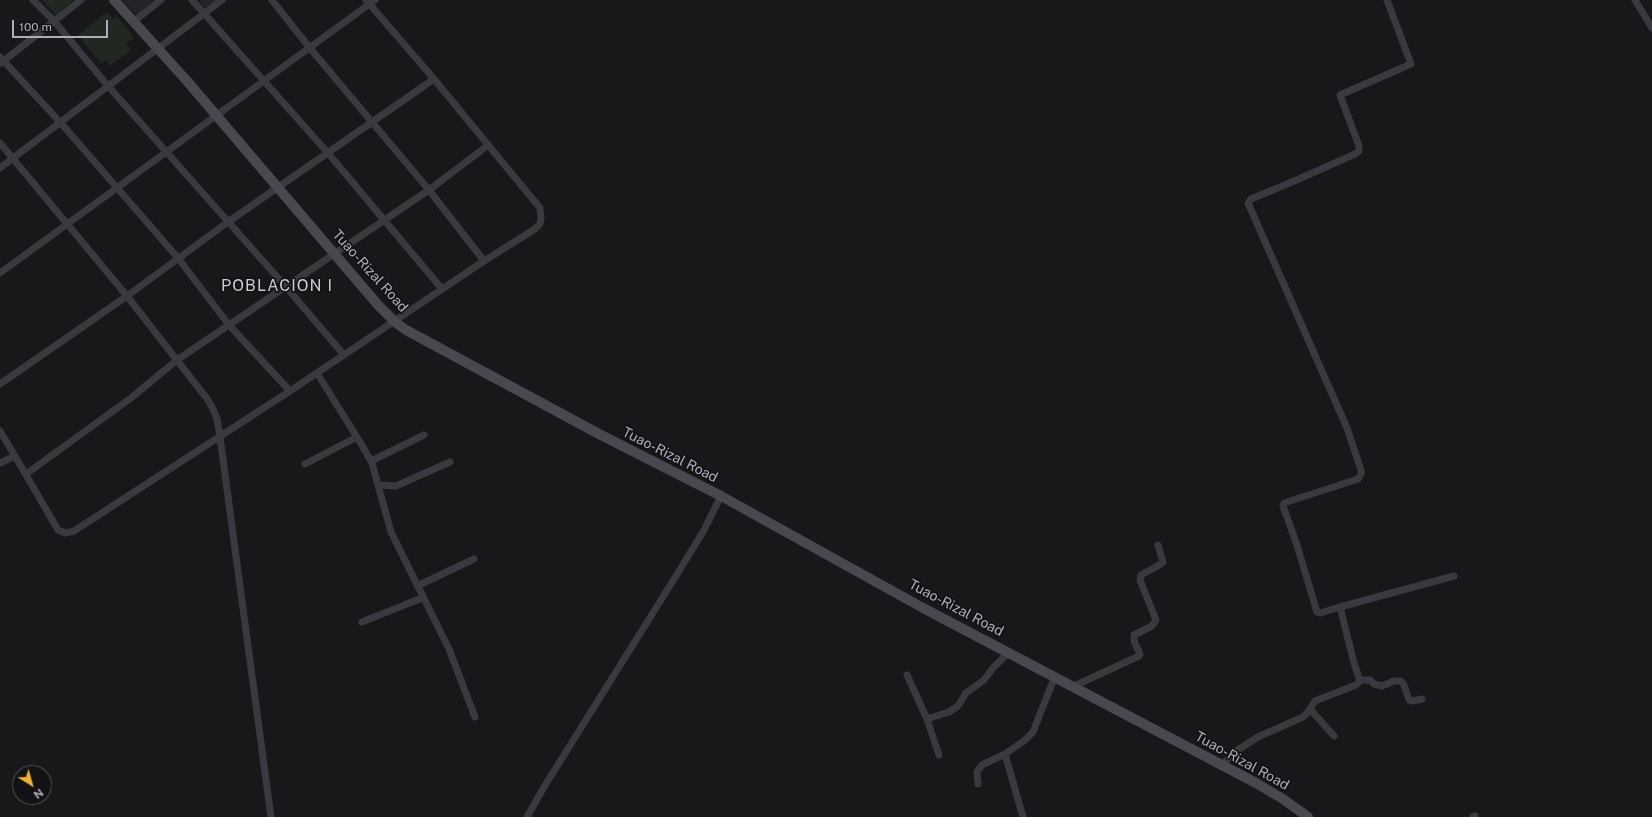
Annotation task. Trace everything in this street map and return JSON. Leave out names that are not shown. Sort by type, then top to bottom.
[{"type":"main road","name":"Tuao-Rizal Road","points":[[114,0],[216,115],[382,310],[406,330],[599,434],[721,496],[923,608],[1222,765],[1283,799],[1308,817]]},
{"type":"street","points":[[33,0],[54,21],[108,86],[168,152],[344,355]]},
{"type":"street","points":[[81,0],[1,61],[60,122],[116,189],[178,258],[229,325],[290,391]]},
{"type":"street","points":[[134,22],[161,0]]},
{"type":"street","points":[[192,0],[328,153],[442,289]]},
{"type":"street","points":[[0,168],[222,0]]},
{"type":"street","points":[[272,0],[309,47],[429,190],[484,261]]},
{"type":"street","points":[[1388,0],[1411,64],[1340,95],[1359,146],[1359,151],[1248,202],[1347,428],[1361,470],[1361,474],[1358,478],[1286,502],[1284,505],[1298,545],[1317,612],[1320,613],[1454,576]]},
{"type":"street","points":[[1635,0],[1652,28]]},
{"type":"street","points":[[0,273],[168,152],[370,1],[487,146],[540,208],[540,224],[535,229],[484,261],[395,322],[220,437],[74,531],[65,533],[58,530],[0,431]]},
{"type":"street","points":[[0,384],[127,296],[228,222],[434,79]]},
{"type":"street","points":[[0,143],[127,296],[208,400],[217,419],[272,817]]},
{"type":"street","points":[[26,474],[131,398],[177,360],[429,190],[487,146]]},
{"type":"street","points":[[317,373],[357,437],[370,461],[391,532],[422,598],[449,649],[476,718]]},
{"type":"street","points":[[370,461],[424,435]]},
{"type":"street","points":[[305,464],[357,437]]},
{"type":"street","points":[[0,463],[15,456]]},
{"type":"street","points":[[378,485],[396,486],[450,462]]},
{"type":"street","points":[[527,817],[544,787],[704,530],[721,496]]},
{"type":"street","points":[[1074,686],[1139,656],[1140,654],[1134,641],[1134,636],[1152,626],[1156,620],[1140,580],[1141,575],[1163,562],[1158,545]]},
{"type":"street","points":[[417,586],[474,560]]},
{"type":"street","points":[[362,622],[422,598]]},
{"type":"street","points":[[1340,607],[1354,663],[1360,680]]},
{"type":"street","points":[[927,719],[949,712],[958,706],[966,693],[984,680],[1009,652]]},
{"type":"street","points":[[907,675],[927,719],[939,755]]},
{"type":"street","points":[[978,784],[977,776],[979,768],[987,762],[1005,754],[1025,740],[1033,732],[1055,676]]},
{"type":"street","points":[[1222,765],[1236,751],[1258,737],[1303,717],[1315,701],[1356,684],[1360,680],[1370,680],[1376,685],[1382,686],[1394,681],[1401,681],[1404,685],[1409,700],[1413,701],[1422,699]]},
{"type":"street","points":[[1310,709],[1334,736]]},
{"type":"street","points":[[1005,754],[1023,817]]},
{"type":"shaded area","points":[[42,0],[74,0],[56,15]]},
{"type":"shaded area","points":[[122,0],[156,0],[139,14],[134,13]]},
{"type":"shaded area","points":[[198,0],[218,0],[206,9]]},
{"type":"shaded area","points":[[107,12],[113,19],[117,16],[134,38],[126,44],[131,50],[110,66],[106,60],[101,64],[78,35]]},
{"type":"district","name":"POBLACION I","points":[[277,286]]}]
